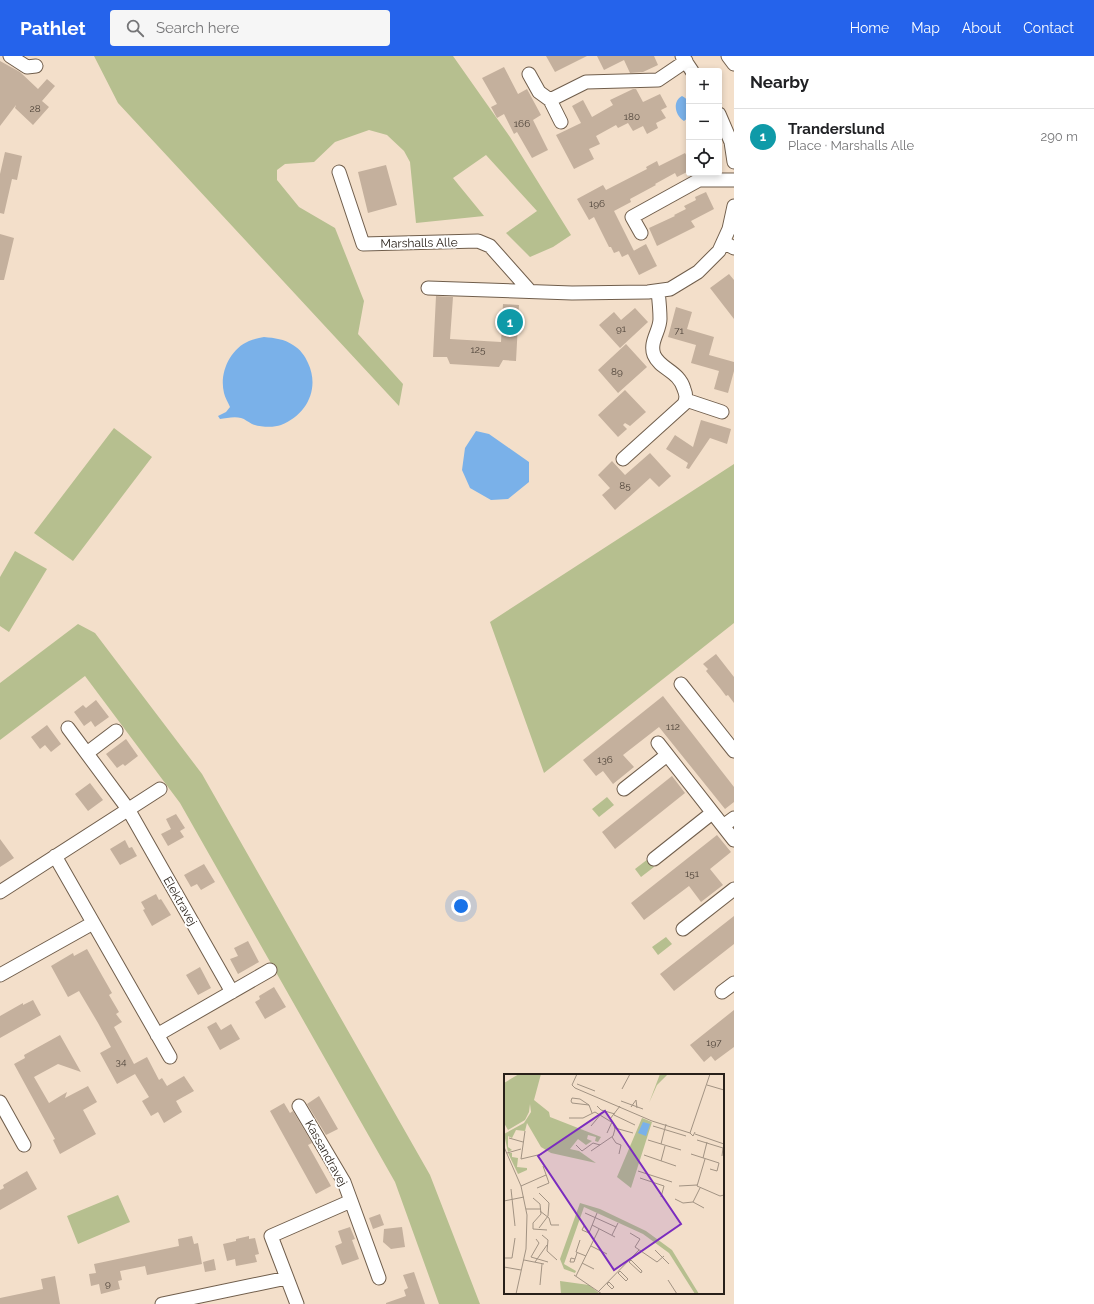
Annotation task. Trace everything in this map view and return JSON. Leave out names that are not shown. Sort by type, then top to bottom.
[{"type":"street","points":[[10,56],[27,67],[36,66]]},
{"type":"street","points":[[728,56],[734,64]]},
{"type":"street","points":[[550,100],[586,82],[658,80],[687,63]]},
{"type":"street","points":[[529,74],[539,92],[550,100],[561,122]]},
{"type":"street","points":[[722,120],[733,142],[734,162]]},
{"type":"street","name":"Marshalls Alle","points":[[339,172],[363,244],[478,241],[490,246],[530,291]]},
{"type":"street","points":[[641,233],[632,217],[700,180],[734,180]]},
{"type":"street","points":[[428,288],[572,293],[648,292],[670,289],[698,272],[719,251],[729,245],[729,229],[734,206]]},
{"type":"street","points":[[623,459],[684,404],[686,400],[682,382],[673,372],[662,366],[654,355],[653,343],[660,320],[658,291]]},
{"type":"street","points":[[686,400],[722,412]]},
{"type":"street","points":[[681,684],[734,750]]},
{"type":"street","name":"Elektravej","points":[[68,728],[128,809],[232,992]]},
{"type":"street","points":[[87,753],[116,731]]},
{"type":"street","points":[[658,743],[734,840]]},
{"type":"street","points":[[624,790],[667,755]]},
{"type":"street","points":[[0,892],[160,789]]},
{"type":"street","points":[[654,859],[712,813]]},
{"type":"street","points":[[723,826],[734,818]]},
{"type":"street","points":[[55,856],[170,1057]]},
{"type":"street","points":[[683,929],[734,889]]},
{"type":"street","points":[[0,975],[93,923]]},
{"type":"street","points":[[157,1035],[270,970]]},
{"type":"street","points":[[722,992],[734,983]]},
{"type":"street","points":[[0,1102],[24,1145]]},
{"type":"street","name":"Kassandravej","points":[[299,1106],[344,1182],[379,1278]]},
{"type":"street","name":"Kassandravej","points":[[296,1304],[271,1236],[351,1201]]},
{"type":"street","points":[[162,1304],[287,1278]]},
{"type":"green space","points":[[94,56],[453,56],[510,137],[571,235],[553,247],[530,257],[506,233],[537,211],[486,155],[453,178],[484,216],[416,223],[410,162],[404,151],[387,135],[369,130],[335,142],[314,162],[285,164],[277,170],[277,180],[299,207],[335,228],[364,301],[358,334],[403,384],[399,406],[118,103]]},
{"type":"green space","points":[[114,428],[152,457],[73,561],[34,533]]},
{"type":"green space","points":[[734,464],[734,623],[544,773],[490,622]]},
{"type":"green space","points":[[15,551],[47,569],[9,632],[0,626],[0,577]]},
{"type":"green space","points":[[78,624],[95,633],[202,774],[430,1175],[480,1304],[439,1304],[395,1182],[180,803],[85,676],[0,740],[0,683]]},
{"type":"green space","points":[[607,797],[614,805],[599,817],[592,809]]},
{"type":"green space","points":[[648,859],[654,867],[641,877],[635,869]]},
{"type":"green space","points":[[666,937],[672,944],[658,955],[652,947]]},
{"type":"green space","points":[[118,1195],[130,1222],[78,1244],[67,1216]]},
{"type":"water","points":[[682,96],[686,99],[686,119],[684,121],[678,116],[676,108],[679,98]]},
{"type":"water","points":[[264,337],[286,341],[296,347],[304,355],[311,372],[312,391],[309,400],[298,415],[278,426],[259,426],[239,417],[220,419],[218,416],[226,412],[230,407],[224,395],[223,378],[231,356],[242,345],[251,340]]},
{"type":"water","points":[[476,431],[489,434],[529,462],[529,482],[508,499],[491,500],[470,488],[462,470],[465,448]]},
{"type":"building","points":[[546,56],[587,56],[555,72]]},
{"type":"building","points":[[597,56],[654,56],[658,65],[643,72],[630,73],[624,60],[604,70]]},
{"type":"building","points":[[0,61],[20,72],[38,89],[47,79],[55,86],[42,101],[49,107],[33,125],[15,108],[16,105],[0,126]]},
{"type":"building","points":[[504,67],[518,94],[527,89],[541,115],[533,120],[548,150],[532,158],[517,132],[514,134],[504,114],[497,118],[491,107],[497,104],[482,78]]},
{"type":"building","points":[[636,89],[643,102],[660,94],[667,107],[661,110],[666,118],[656,123],[658,128],[647,134],[643,126],[633,131],[628,123],[618,128],[616,125],[596,136],[600,144],[589,149],[594,159],[574,169],[556,135],[581,123],[572,106],[583,100],[592,117],[613,105],[610,100]]},
{"type":"building","points":[[5,152],[22,156],[17,180],[12,179],[4,214],[0,213],[0,174]]},
{"type":"building","points":[[685,153],[686,155],[686,172],[677,177],[675,173],[630,199],[631,202],[614,211],[634,251],[622,257],[619,251],[614,253],[611,247],[609,247],[594,217],[589,220],[577,199],[603,185],[606,190],[647,169],[646,167],[657,161],[659,166]]},
{"type":"building","points":[[386,165],[397,205],[368,213],[358,172]]},
{"type":"building","points":[[706,192],[714,209],[691,221],[695,227],[657,246],[649,228],[675,216],[674,215],[686,209],[684,206],[696,200],[695,197]]},
{"type":"building","points":[[0,234],[14,238],[4,280],[0,280]]},
{"type":"building","points":[[646,244],[657,266],[639,275],[628,254]]},
{"type":"building","points":[[729,274],[734,280],[734,319],[710,288]]},
{"type":"building","points":[[436,296],[453,297],[450,339],[501,342],[503,304],[519,305],[516,361],[503,360],[499,367],[450,364],[447,357],[433,357]]},
{"type":"building","points":[[676,307],[692,312],[687,329],[714,337],[709,355],[734,362],[734,371],[728,393],[714,389],[719,371],[691,363],[696,345],[668,337]]},
{"type":"building","points":[[635,308],[648,322],[620,348],[599,325],[614,312],[621,320]]},
{"type":"building","points":[[626,344],[647,367],[618,393],[598,370]]},
{"type":"building","points":[[625,390],[646,412],[630,426],[625,423],[623,425],[627,429],[618,437],[598,415]]},
{"type":"building","points":[[701,420],[731,429],[727,444],[710,438],[689,469],[686,468],[688,463],[666,449],[675,435],[693,447]]},
{"type":"building","points":[[650,453],[671,476],[659,487],[650,478],[615,510],[602,495],[610,488],[598,475],[612,461],[625,475]]},
{"type":"building","points":[[716,654],[734,677],[734,703],[728,695],[726,696],[706,671],[708,669],[703,664]]},
{"type":"building","points":[[663,696],[734,787],[734,802],[725,809],[659,727],[623,755],[634,767],[613,784],[603,771],[596,776],[583,760]]},
{"type":"building","points":[[96,700],[109,717],[95,727],[91,721],[84,726],[74,712],[83,705],[86,708]]},
{"type":"building","points":[[47,725],[61,744],[51,752],[45,745],[40,749],[31,737]]},
{"type":"building","points":[[126,739],[138,756],[125,766],[123,764],[117,768],[106,754]]},
{"type":"building","points":[[672,776],[685,793],[615,849],[602,832]]},
{"type":"building","points":[[90,783],[103,800],[88,811],[75,794]]},
{"type":"building","points":[[176,814],[185,828],[180,831],[184,837],[168,846],[161,834],[171,829],[166,819]]},
{"type":"building","points":[[717,835],[731,852],[710,869],[723,885],[701,902],[689,886],[644,920],[631,903]]},
{"type":"building","points":[[0,839],[14,858],[0,867]]},
{"type":"building","points":[[125,840],[129,848],[132,847],[137,856],[120,865],[110,849]]},
{"type":"building","points":[[204,864],[215,882],[201,890],[197,884],[191,887],[184,875]]},
{"type":"building","points":[[156,894],[171,915],[152,926],[143,910],[145,909],[141,902]]},
{"type":"building","points":[[734,916],[734,944],[674,991],[660,974]]},
{"type":"building","points":[[248,941],[259,962],[238,974],[230,959],[238,956],[234,948]]},
{"type":"building","points":[[87,949],[112,993],[109,995],[119,1012],[116,1014],[122,1022],[114,1027],[134,1064],[147,1057],[159,1080],[162,1078],[167,1086],[184,1076],[194,1091],[176,1101],[182,1112],[164,1123],[158,1112],[151,1116],[142,1101],[149,1097],[135,1074],[117,1084],[100,1053],[111,1047],[98,1023],[79,991],[68,997],[51,966],[73,953],[74,956]]},
{"type":"building","points":[[200,967],[211,988],[198,995],[186,975]]},
{"type":"building","points":[[274,987],[286,1007],[265,1019],[255,1002],[260,999],[259,996]]},
{"type":"building","points":[[33,1000],[41,1015],[0,1038],[0,1016],[23,1003],[23,1005]]},
{"type":"building","points":[[734,1010],[734,1047],[715,1061],[711,1056],[704,1062],[690,1045]]},
{"type":"building","points":[[216,1022],[221,1030],[231,1024],[240,1039],[220,1050],[207,1027]]},
{"type":"building","points":[[60,1035],[81,1072],[58,1064],[34,1077],[49,1103],[67,1092],[65,1098],[88,1086],[97,1102],[83,1110],[96,1134],[60,1154],[53,1140],[55,1139],[14,1064],[25,1058],[24,1055]]},
{"type":"building","points":[[319,1096],[338,1129],[326,1135],[307,1104]]},
{"type":"building","points":[[284,1103],[290,1113],[293,1111],[312,1143],[308,1145],[331,1186],[316,1194],[270,1111]]},
{"type":"building","points":[[27,1171],[37,1189],[0,1210],[0,1190],[4,1188],[3,1185]]},
{"type":"building","points":[[380,1214],[384,1225],[373,1229],[369,1218]]},
{"type":"building","points":[[350,1227],[355,1239],[352,1240],[359,1259],[342,1265],[335,1246],[342,1243],[338,1231]]},
{"type":"building","points":[[402,1227],[405,1247],[391,1249],[383,1242],[384,1229]]},
{"type":"building","points":[[192,1236],[194,1244],[198,1243],[202,1264],[147,1275],[145,1266],[120,1271],[122,1280],[118,1281],[120,1289],[101,1294],[99,1284],[91,1286],[89,1274],[96,1273],[94,1264],[179,1246],[178,1239]]},
{"type":"building","points":[[249,1236],[249,1239],[255,1238],[259,1254],[255,1255],[257,1262],[236,1266],[235,1259],[227,1261],[223,1244]]},
{"type":"building","points":[[214,1259],[216,1270],[205,1272],[203,1262]]},
{"type":"building","points":[[414,1272],[425,1304],[386,1304],[406,1296],[404,1290],[408,1288],[403,1275]]},
{"type":"building","points":[[55,1276],[60,1304],[0,1304],[0,1298],[43,1289],[41,1279]]},
{"type":"place","name":"Tranderslund","points":[[510,322]]}]
